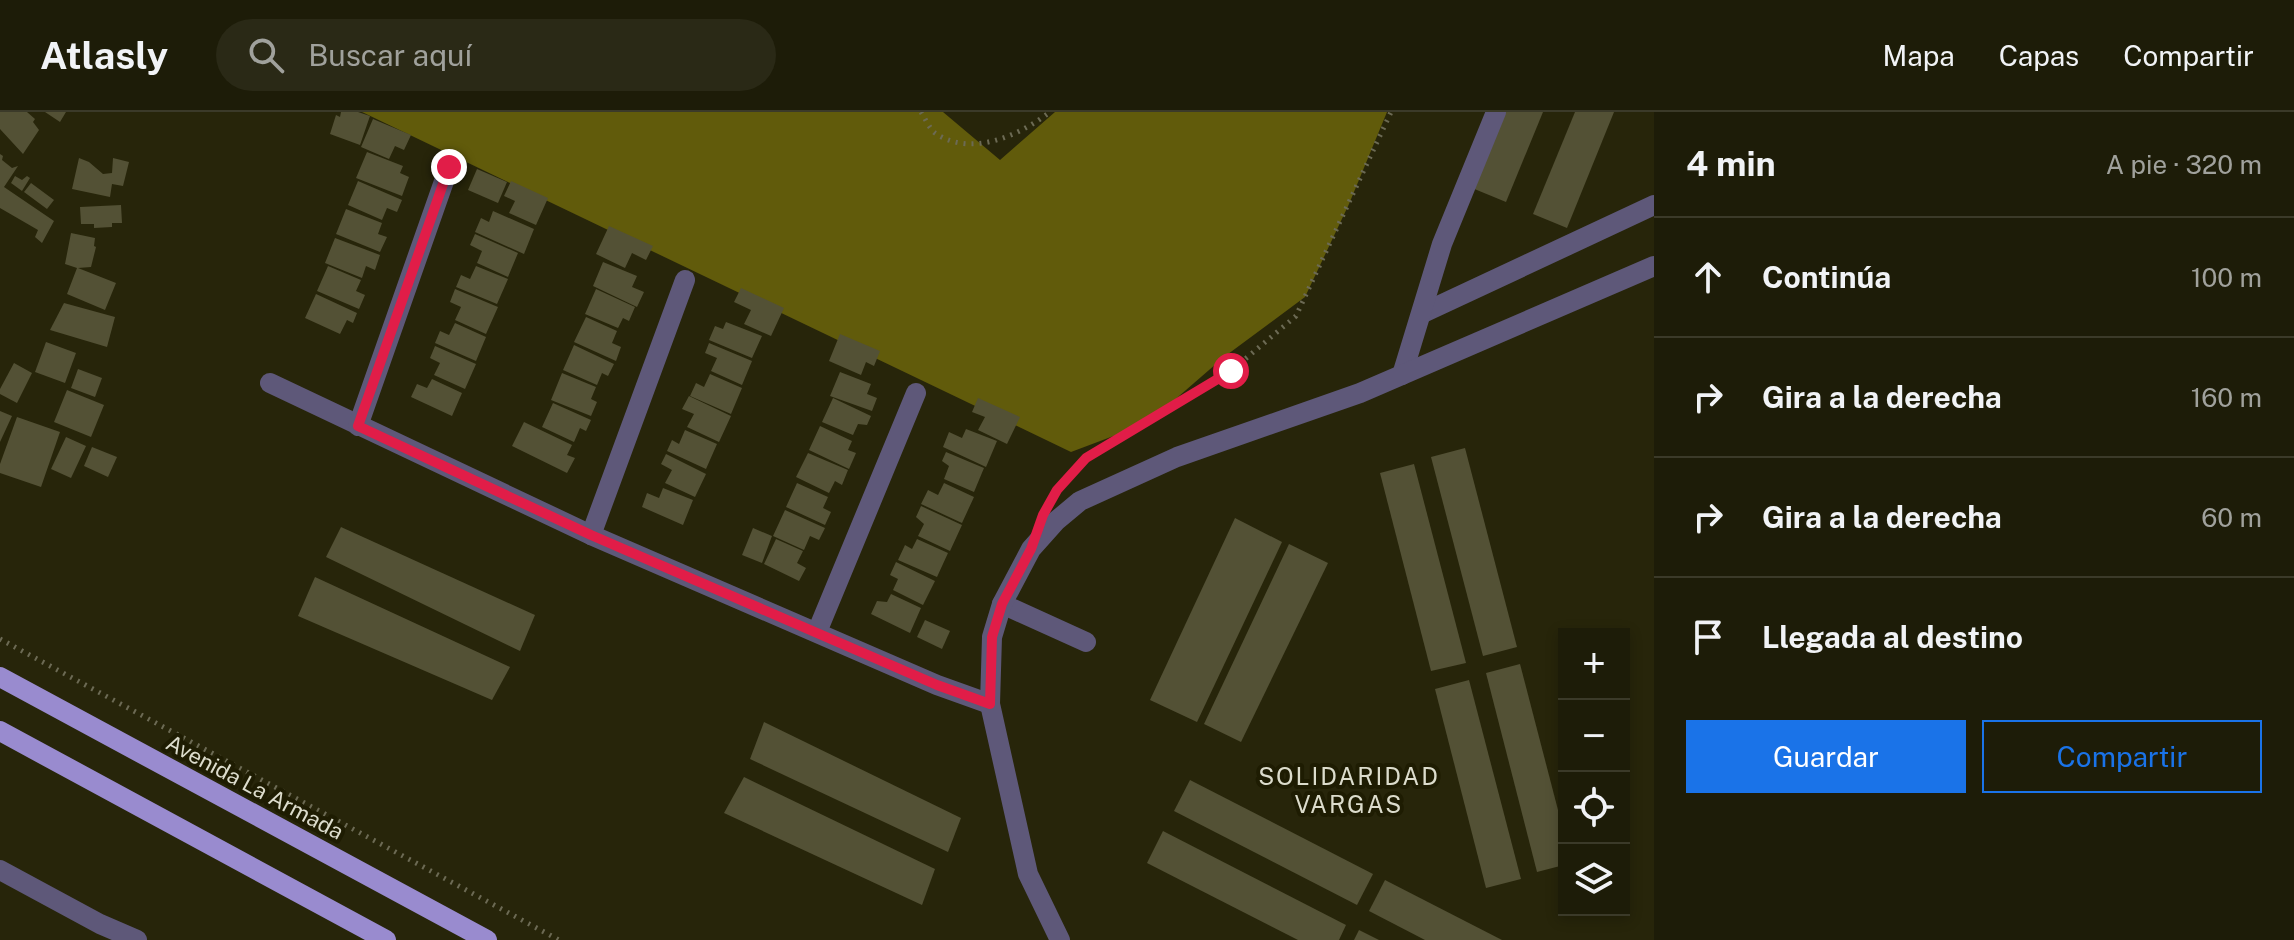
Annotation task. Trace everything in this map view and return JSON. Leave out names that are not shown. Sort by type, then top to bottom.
[{"type":"main road","name":"Avenida La Armada","points":[[0,677],[487,940]]},
{"type":"main road","points":[[0,731],[386,940]]},
{"type":"street","points":[[1402,375],[1442,244],[1496,112]]},
{"type":"street","points":[[358,426],[449,167]]},
{"type":"street","points":[[1423,313],[1654,205]]},
{"type":"street","points":[[1060,940],[1028,874],[990,704],[992,637],[1002,604],[1031,549],[1056,521],[1080,501],[1177,457],[1360,393],[1654,266]]},
{"type":"street","points":[[591,535],[685,280]]},
{"type":"street","points":[[270,383],[591,535],[937,685],[990,704]]},
{"type":"street","points":[[817,632],[916,393]]},
{"type":"street","points":[[1002,604],[1086,642]]},
{"type":"street","points":[[0,870],[100,924],[137,940]]},
{"type":"street","points":[[100,924],[123,940]]},
{"type":"path","points":[[921,112],[933,132],[959,144],[988,143],[1029,129],[1050,112]]},
{"type":"path","points":[[1067,480],[1086,458],[1231,371],[1296,316],[1391,112]]},
{"type":"path","points":[[0,639],[559,940]]},
{"type":"shaded area","points":[[362,112],[943,112],[1000,160],[1055,112],[1387,112],[1349,204],[1305,297],[1224,357],[1148,423],[1071,452]]},
{"type":"building","points":[[0,112],[27,112],[35,119],[33,122],[39,130],[23,154],[0,129]]},
{"type":"building","points":[[45,112],[66,112],[60,122]]},
{"type":"building","points":[[341,112],[370,116],[360,145],[330,134],[336,115],[340,117]]},
{"type":"building","points":[[1504,112],[1543,112],[1506,202],[1472,188]]},
{"type":"building","points":[[1575,112],[1614,112],[1567,228],[1533,214]]},
{"type":"building","points":[[373,119],[411,135],[404,150],[395,146],[389,159],[361,147]]},
{"type":"building","points":[[367,152],[403,166],[400,173],[409,177],[402,196],[356,178]]},
{"type":"building","points":[[0,154],[12,168],[18,166],[4,187],[54,221],[42,243],[35,237],[38,230],[0,208]]},
{"type":"building","points":[[79,158],[103,174],[112,173],[113,158],[129,162],[123,186],[112,184],[110,197],[72,189]]},
{"type":"building","points":[[477,169],[507,182],[498,203],[468,190]]},
{"type":"building","points":[[15,176],[22,180],[27,176],[30,178],[22,191],[11,183]]},
{"type":"building","points":[[358,181],[402,200],[397,212],[387,208],[382,220],[348,205]]},
{"type":"building","points":[[511,181],[548,198],[536,225],[509,213],[515,201],[504,196]]},
{"type":"building","points":[[31,183],[54,200],[47,209],[24,192]]},
{"type":"building","points":[[121,205],[122,223],[94,228],[94,224],[81,224],[80,207]]},
{"type":"building","points":[[346,209],[382,223],[378,234],[387,237],[380,252],[336,234]]},
{"type":"building","points":[[493,211],[534,229],[524,254],[475,232],[481,218],[489,222]]},
{"type":"building","points":[[609,226],[653,246],[646,260],[632,253],[625,268],[596,254]]},
{"type":"building","points":[[71,233],[95,238],[91,267],[78,268],[116,283],[105,310],[67,294],[77,268],[65,264]]},
{"type":"building","points":[[475,234],[518,253],[508,277],[477,263],[482,251],[470,245]]},
{"type":"building","points":[[335,238],[380,255],[375,270],[366,266],[362,278],[325,263]]},
{"type":"building","points":[[603,262],[637,276],[632,287],[644,292],[637,307],[593,286]]},
{"type":"building","points":[[328,266],[361,280],[356,291],[365,295],[359,309],[317,291]]},
{"type":"building","points":[[476,266],[508,279],[497,304],[456,287],[461,275],[470,279]]},
{"type":"building","points":[[741,288],[784,308],[771,336],[744,324],[751,310],[734,302]]},
{"type":"building","points":[[455,289],[498,307],[486,334],[455,320],[461,307],[450,302]]},
{"type":"building","points":[[596,289],[635,307],[629,321],[623,318],[618,328],[585,314]]},
{"type":"building","points":[[316,294],[357,313],[353,323],[347,320],[340,334],[305,318]]},
{"type":"building","points":[[64,303],[115,317],[107,347],[50,330]]},
{"type":"building","points":[[586,317],[617,331],[612,343],[621,347],[616,361],[574,342]]},
{"type":"building","points":[[726,322],[762,336],[752,358],[709,340],[715,326],[723,329]]},
{"type":"building","points":[[455,323],[486,337],[476,361],[435,343],[440,331],[449,335]]},
{"type":"building","points":[[840,334],[880,351],[874,366],[866,362],[861,375],[829,361]]},
{"type":"building","points":[[46,342],[76,353],[65,383],[35,372]]},
{"type":"building","points":[[709,343],[752,361],[742,385],[711,371],[717,358],[705,353]]},
{"type":"building","points":[[574,345],[614,364],[608,376],[602,373],[597,385],[563,370]]},
{"type":"building","points":[[435,346],[476,364],[465,389],[434,375],[440,363],[430,358]]},
{"type":"building","points":[[14,363],[32,373],[17,403],[0,394]]},
{"type":"building","points":[[78,369],[102,378],[95,397],[71,388]]},
{"type":"building","points":[[840,372],[871,384],[867,394],[877,398],[872,411],[830,396]]},
{"type":"building","points":[[562,373],[596,387],[591,399],[597,402],[591,416],[551,400]]},
{"type":"building","points":[[710,374],[742,388],[731,414],[690,396],[696,383],[704,387]]},
{"type":"building","points":[[432,379],[462,393],[452,416],[411,397],[417,384],[427,388]]},
{"type":"building","points":[[67,390],[104,405],[91,437],[54,422]]},
{"type":"building","points":[[689,396],[731,416],[719,442],[687,427],[694,414],[682,409]]},
{"type":"building","points":[[833,398],[871,416],[867,425],[858,424],[853,435],[822,422]]},
{"type":"building","points":[[978,398],[1020,417],[1007,444],[978,430],[985,417],[972,412]]},
{"type":"building","points":[[553,403],[591,420],[586,431],[580,428],[574,442],[542,427]]},
{"type":"building","points":[[0,411],[12,416],[0,442]]},
{"type":"building","points":[[17,417],[60,432],[41,487],[0,473],[0,464]]},
{"type":"building","points":[[524,422],[572,445],[567,455],[575,458],[567,473],[512,446]]},
{"type":"building","points":[[820,426],[852,441],[848,450],[856,453],[849,469],[809,450]]},
{"type":"building","points":[[966,429],[997,441],[986,467],[943,447],[949,432],[962,438]]},
{"type":"building","points":[[685,430],[717,444],[706,469],[667,451],[672,440],[679,444]]},
{"type":"building","points":[[66,437],[86,446],[71,478],[51,469]]},
{"type":"building","points":[[92,447],[117,457],[108,477],[84,466]]},
{"type":"building","points":[[1465,448],[1517,647],[1483,656],[1431,457]]},
{"type":"building","points":[[946,452],[984,468],[974,492],[944,479],[949,466],[942,461]]},
{"type":"building","points":[[808,453],[848,470],[842,485],[835,481],[829,493],[796,477]]},
{"type":"building","points":[[666,454],[706,474],[695,497],[665,483],[672,470],[661,464]]},
{"type":"building","points":[[1414,464],[1466,663],[1431,671],[1380,473]]},
{"type":"building","points":[[797,483],[828,497],[823,508],[831,512],[825,525],[786,507]]},
{"type":"building","points":[[944,483],[974,497],[962,523],[921,504],[928,490],[938,495]]},
{"type":"building","points":[[663,488],[693,500],[683,525],[642,507],[647,493],[659,498]]},
{"type":"building","points":[[921,506],[962,525],[950,551],[918,536],[924,524],[916,517]]},
{"type":"building","points":[[785,510],[825,528],[819,540],[810,536],[804,550],[773,536]]},
{"type":"building","points":[[1235,518],[1282,542],[1197,722],[1150,700]]},
{"type":"building","points":[[341,527],[535,615],[520,651],[326,557]]},
{"type":"building","points":[[753,528],[772,536],[762,563],[742,555]]},
{"type":"building","points":[[776,539],[803,551],[797,563],[806,568],[799,581],[764,564]]},
{"type":"building","points":[[917,539],[948,553],[937,577],[898,560],[905,545],[912,549]]},
{"type":"building","points":[[1289,544],[1328,563],[1241,742],[1204,724]]},
{"type":"building","points":[[896,562],[935,581],[923,605],[893,590],[898,579],[890,575]]},
{"type":"building","points":[[315,577],[510,667],[492,700],[298,616]]},
{"type":"building","points":[[891,594],[921,608],[910,633],[871,614],[877,601],[887,602]]},
{"type":"building","points":[[925,620],[950,631],[942,649],[917,637]]},
{"type":"building","points":[[1520,664],[1558,810],[1558,867],[1537,872],[1486,673]]},
{"type":"building","points":[[1469,680],[1521,879],[1486,888],[1435,689]]},
{"type":"building","points":[[764,722],[961,818],[948,852],[750,759]]},
{"type":"building","points":[[744,777],[935,869],[922,905],[724,813]]},
{"type":"building","points":[[1190,780],[1373,874],[1357,905],[1174,811]]},
{"type":"building","points":[[1163,831],[1346,925],[1339,940],[1298,940],[1147,863]]},
{"type":"building","points":[[1385,880],[1502,940],[1425,940],[1369,911]]},
{"type":"building","points":[[1359,930],[1379,940],[1354,940]]},
{"type":"district","name":"SOLIDARIDAD VARGAS","points":[[1349,791]]},
{"type":"route","points":[[449,167],[358,426],[591,535],[937,685],[990,704],[992,637],[1002,604],[1057,490],[1086,458],[1231,371]]}]
